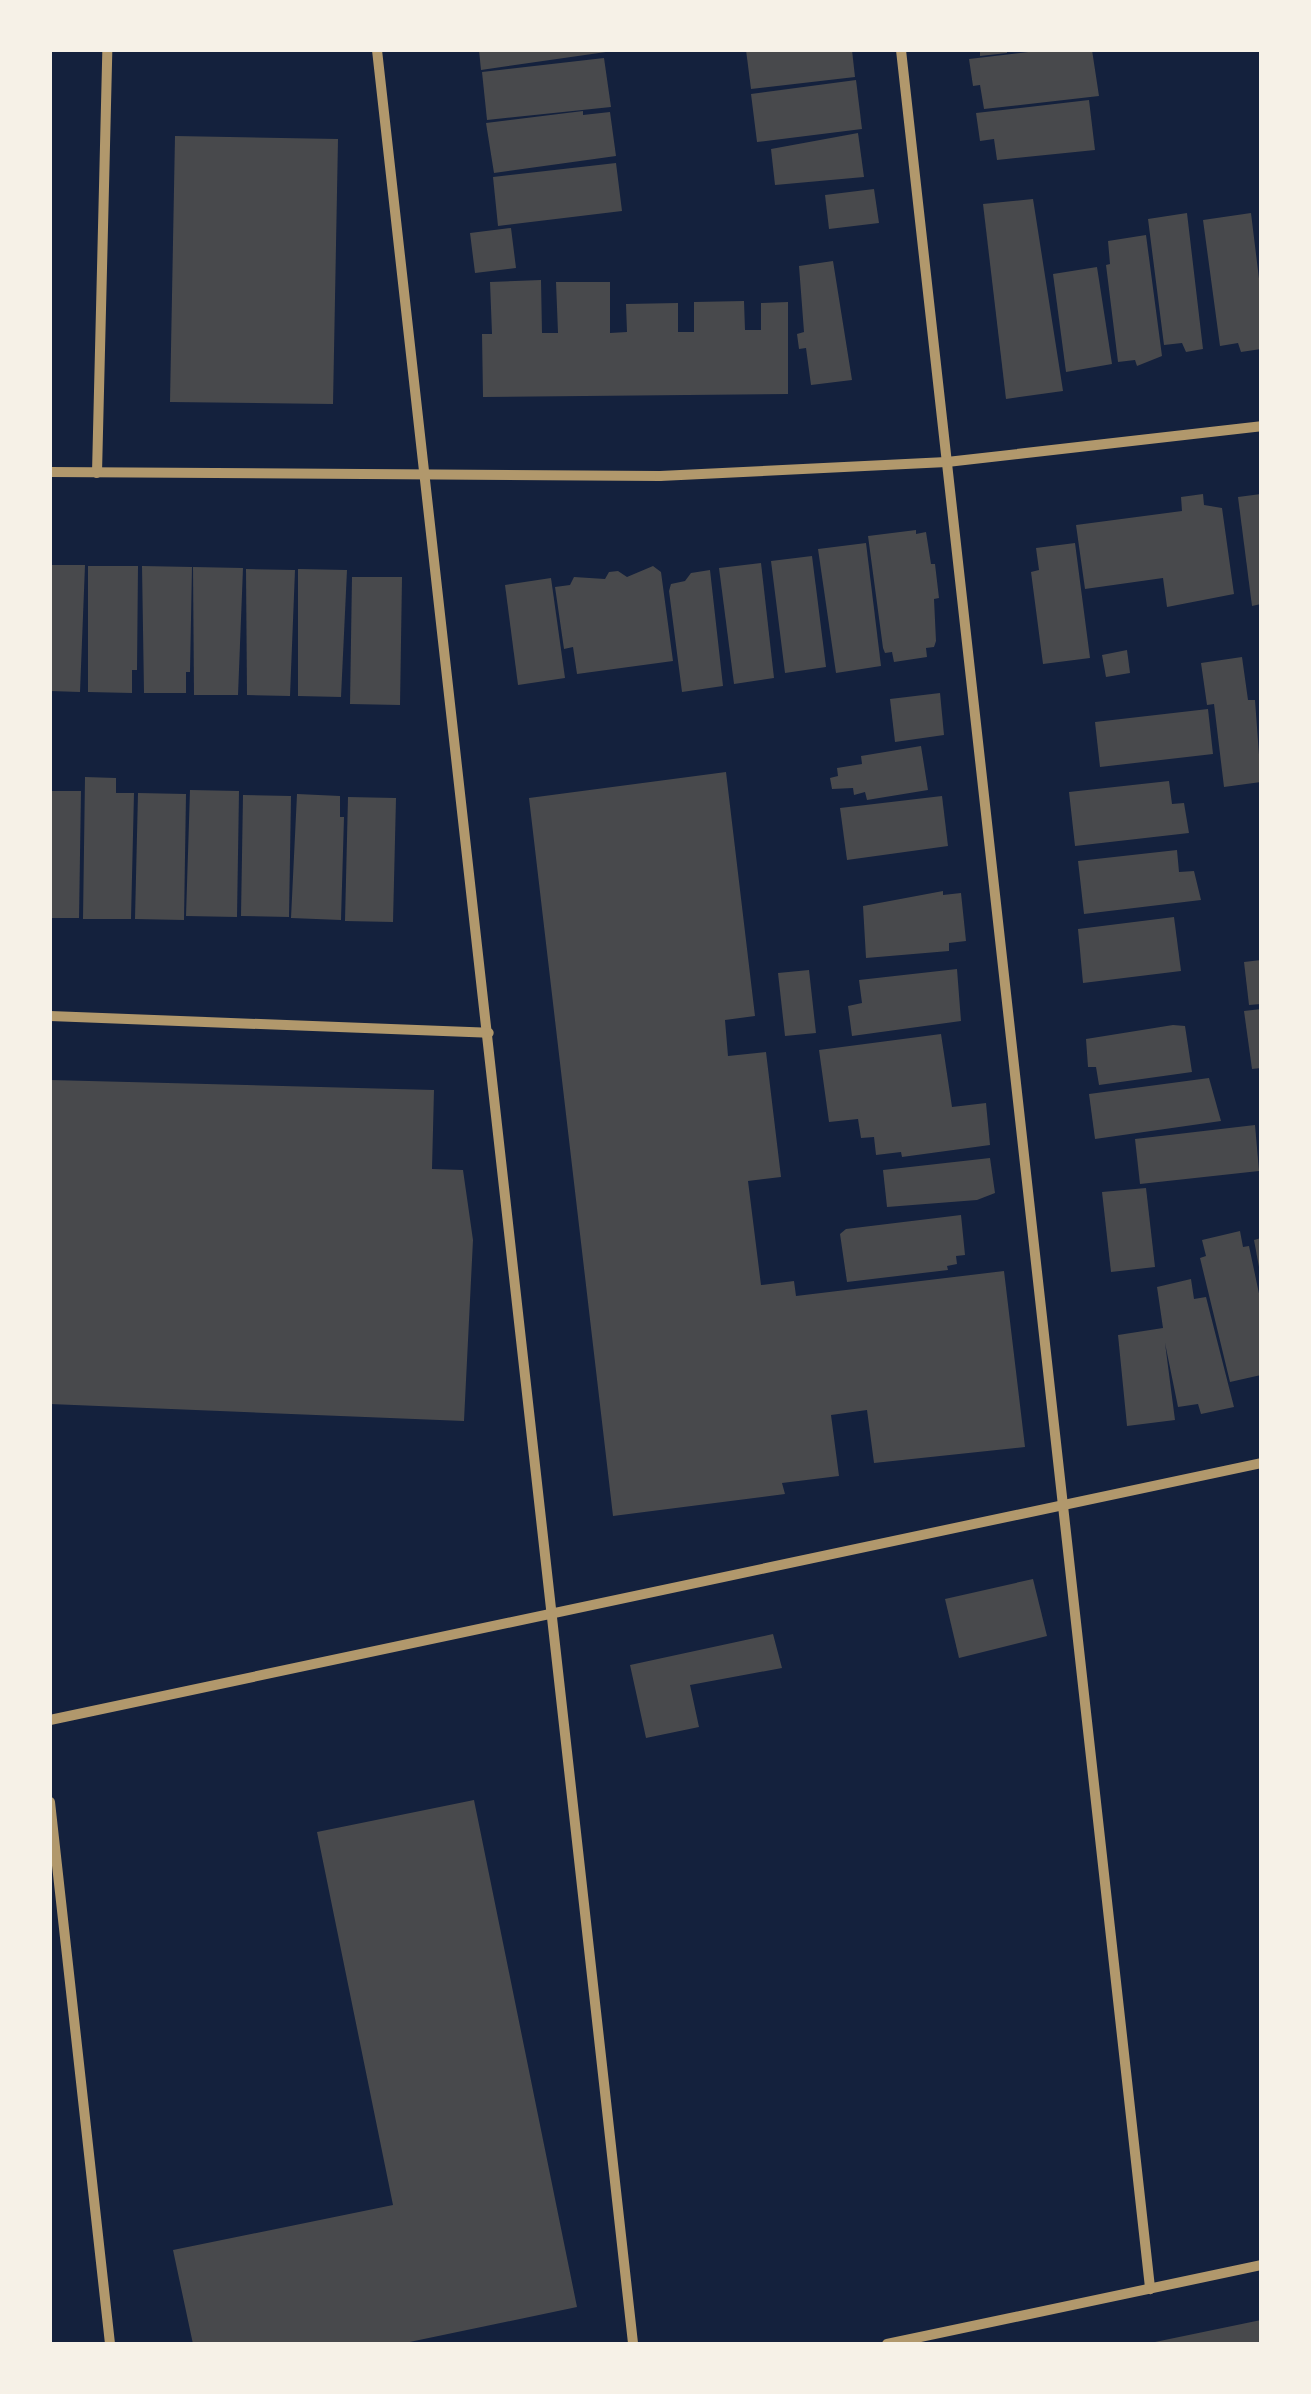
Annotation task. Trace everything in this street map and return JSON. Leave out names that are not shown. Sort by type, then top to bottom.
[{"type":"street","points":[[97,473],[107,50]]},
{"type":"street","points":[[377,50],[633,2344]]},
{"type":"street","points":[[901,50],[1150,2289]]},
{"type":"street","points":[[50,472],[426,478],[660,476],[947,462],[1261,426]]},
{"type":"street","points":[[50,1016],[489,1034]]},
{"type":"street","points":[[50,1720],[1261,1463]]},
{"type":"street","points":[[50,1802],[110,2344]]},
{"type":"street","points":[[887,2344],[1261,2266]]},
{"type":"building","points":[[479,50],[605,50],[606,52],[481,70]]},
{"type":"building","points":[[746,50],[852,50],[855,77],[751,89]]},
{"type":"building","points":[[980,50],[1007,50],[1007,53],[980,56]]},
{"type":"building","points":[[1045,50],[1092,50],[1099,96],[984,109],[980,85],[973,86],[969,59]]},
{"type":"building","points":[[604,58],[611,107],[487,120],[482,72]]},
{"type":"building","points":[[856,80],[862,129],[757,142],[751,94]]},
{"type":"building","points":[[1089,100],[1095,150],[997,160],[994,139],[980,141],[976,113]]},
{"type":"building","points":[[583,111],[583,115],[610,112],[616,156],[494,173],[486,123]]},
{"type":"building","points":[[858,133],[864,177],[775,185],[771,149]]},
{"type":"building","points":[[175,136],[338,139],[333,404],[170,402]]},
{"type":"building","points":[[616,163],[622,211],[498,226],[493,177]]},
{"type":"building","points":[[874,189],[879,223],[829,229],[825,195]]},
{"type":"building","points":[[1033,199],[1063,391],[1006,399],[983,204]]},
{"type":"building","points":[[1187,213],[1203,349],[1186,352],[1182,343],[1164,345],[1148,219]]},
{"type":"building","points":[[1251,213],[1261,295],[1261,349],[1241,352],[1238,343],[1220,346],[1203,220]]},
{"type":"building","points":[[511,228],[516,268],[475,273],[470,233]]},
{"type":"building","points":[[1146,235],[1162,356],[1137,366],[1135,360],[1118,362],[1106,265],[1110,264],[1108,241]]},
{"type":"building","points":[[833,261],[852,380],[811,385],[806,348],[799,349],[797,334],[804,332],[799,266]]},
{"type":"building","points":[[1097,267],[1112,364],[1066,372],[1053,274]]},
{"type":"building","points":[[541,280],[542,333],[558,333],[556,282],[610,282],[610,333],[627,332],[626,304],[678,303],[678,332],[694,332],[694,302],[744,301],[745,330],[761,330],[761,303],[788,302],[788,394],[483,397],[482,334],[492,334],[490,282]]},
{"type":"building","points":[[1203,494],[1204,505],[1222,508],[1234,594],[1167,607],[1163,578],[1085,589],[1076,525],[1182,511],[1181,497]]},
{"type":"building","points":[[1261,494],[1261,604],[1252,606],[1238,497]]},
{"type":"building","points":[[916,530],[916,534],[926,532],[931,564],[935,564],[939,598],[934,599],[936,641],[934,647],[926,648],[927,657],[894,662],[892,652],[885,653],[883,648],[868,536]]},
{"type":"building","points":[[866,543],[881,666],[836,673],[818,549]]},
{"type":"building","points":[[1075,543],[1090,658],[1043,664],[1031,572],[1039,570],[1036,548]]},
{"type":"building","points":[[812,556],[826,667],[785,673],[771,561]]},
{"type":"building","points":[[761,563],[774,678],[734,684],[719,568]]},
{"type":"building","points":[[50,565],[85,565],[80,692],[50,691]]},
{"type":"building","points":[[88,566],[138,566],[137,670],[132,670],[132,693],[88,692]]},
{"type":"building","points":[[142,566],[192,567],[186,693],[144,693]]},
{"type":"building","points":[[653,566],[661,572],[673,661],[577,674],[573,647],[564,649],[555,587],[570,585],[574,577],[605,579],[609,572],[618,571],[627,577]]},
{"type":"building","points":[[193,567],[243,568],[238,695],[194,695]]},
{"type":"building","points":[[246,569],[295,570],[290,696],[247,695]]},
{"type":"building","points":[[298,569],[347,570],[341,697],[298,696]]},
{"type":"building","points":[[710,570],[723,686],[682,692],[669,591],[671,584],[685,581],[691,573]]},
{"type":"building","points":[[352,577],[402,577],[400,705],[350,704]]},
{"type":"building","points":[[551,578],[565,678],[518,685],[505,585]]},
{"type":"building","points":[[1127,650],[1130,673],[1106,677],[1102,655]]},
{"type":"building","points":[[1242,657],[1248,700],[1255,700],[1261,782],[1224,787],[1214,704],[1207,705],[1201,663]]},
{"type":"building","points":[[940,693],[944,735],[895,742],[890,699]]},
{"type":"building","points":[[1208,709],[1213,754],[1100,767],[1095,722]]},
{"type":"building","points":[[921,746],[928,790],[867,800],[865,792],[854,795],[853,788],[832,789],[830,778],[838,776],[837,768],[862,764],[861,756]]},
{"type":"building","points":[[726,772],[755,1016],[725,1020],[728,1056],[766,1052],[781,1177],[748,1181],[761,1285],[794,1281],[796,1296],[1004,1271],[1025,1447],[874,1463],[867,1410],[831,1415],[839,1476],[782,1483],[785,1494],[613,1516],[529,798]]},
{"type":"building","points":[[85,777],[116,778],[116,793],[134,793],[131,919],[83,919]]},
{"type":"building","points":[[1169,781],[1172,804],[1184,803],[1189,833],[1075,846],[1069,792]]},
{"type":"building","points":[[190,790],[239,791],[237,917],[186,916]]},
{"type":"building","points":[[50,791],[81,791],[79,918],[50,918]]},
{"type":"building","points":[[138,793],[186,794],[184,920],[135,919]]},
{"type":"building","points":[[297,794],[340,796],[340,817],[344,817],[341,920],[291,918]]},
{"type":"building","points":[[243,795],[291,796],[289,917],[241,916]]},
{"type":"building","points":[[942,796],[948,846],[847,860],[840,808]]},
{"type":"building","points":[[348,797],[396,798],[393,922],[345,921]]},
{"type":"building","points":[[1177,850],[1179,872],[1194,871],[1201,900],[1084,914],[1078,861]]},
{"type":"building","points":[[943,891],[943,895],[961,893],[966,941],[949,943],[949,951],[866,958],[863,906]]},
{"type":"building","points":[[1174,917],[1181,971],[1083,983],[1078,929]]},
{"type":"building","points":[[1261,960],[1261,1004],[1249,1005],[1244,962]]},
{"type":"building","points":[[957,969],[961,1021],[852,1036],[848,1006],[862,1003],[859,980]]},
{"type":"building","points":[[809,970],[816,1033],[785,1036],[778,973]]},
{"type":"building","points":[[1261,1009],[1261,1068],[1252,1069],[1244,1011]]},
{"type":"building","points":[[1185,1026],[1192,1072],[1099,1085],[1096,1067],[1088,1067],[1086,1039]]},
{"type":"building","points":[[941,1034],[952,1107],[986,1103],[990,1145],[902,1157],[901,1152],[876,1155],[874,1137],[861,1138],[858,1119],[829,1122],[819,1050]]},
{"type":"building","points":[[1209,1078],[1221,1121],[1095,1139],[1089,1094]]},
{"type":"building","points":[[50,1080],[434,1090],[432,1169],[463,1170],[473,1240],[464,1421],[50,1404]]},
{"type":"building","points":[[1255,1125],[1259,1171],[1140,1184],[1135,1139]]},
{"type":"building","points":[[990,1158],[995,1193],[977,1200],[887,1207],[883,1170]]},
{"type":"building","points":[[1146,1188],[1155,1267],[1111,1272],[1102,1192]]},
{"type":"building","points":[[961,1215],[965,1255],[956,1256],[957,1264],[947,1266],[948,1270],[847,1282],[840,1234],[846,1229]]},
{"type":"building","points":[[1240,1231],[1243,1247],[1249,1246],[1261,1303],[1261,1375],[1230,1382],[1200,1258],[1206,1256],[1202,1240]]},
{"type":"building","points":[[1261,1238],[1261,1267],[1259,1267],[1254,1240]]},
{"type":"building","points":[[1191,1279],[1194,1299],[1206,1297],[1234,1407],[1201,1414],[1198,1404],[1178,1407],[1165,1343],[1175,1420],[1127,1426],[1118,1335],[1163,1328],[1157,1287]]},
{"type":"building","points":[[1033,1579],[1047,1636],[959,1658],[945,1599]]},
{"type":"building","points":[[773,1634],[782,1668],[690,1685],[699,1727],[646,1738],[630,1665]]},
{"type":"building","points":[[474,1800],[577,2307],[400,2344],[193,2344],[173,2250],[393,2205],[317,1832]]},
{"type":"building","points":[[1261,2320],[1261,2344],[1155,2344],[1155,2342]]}]
